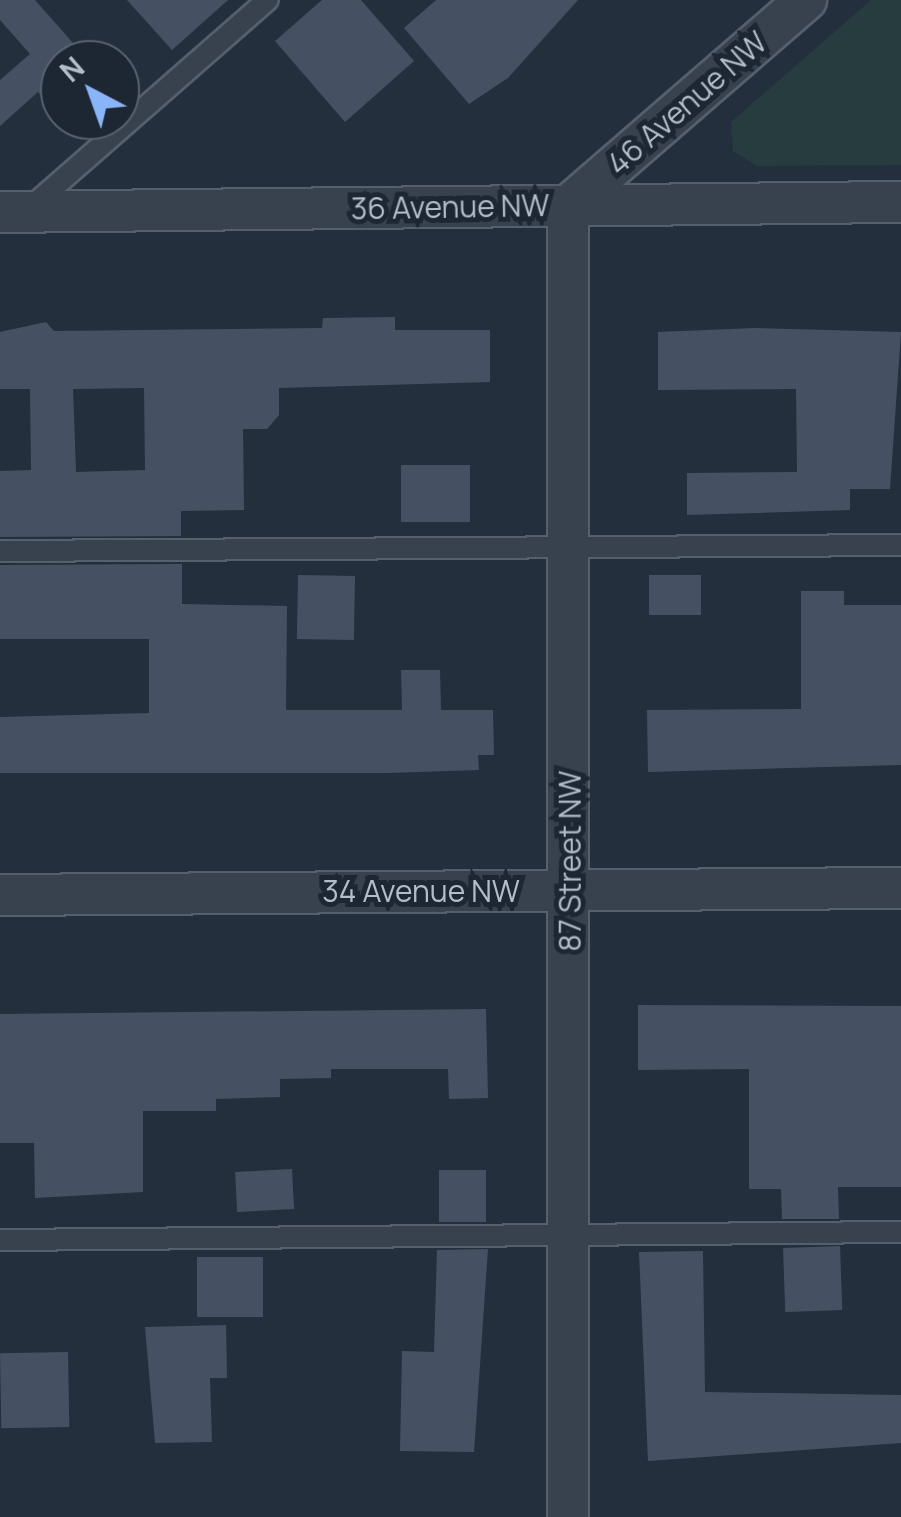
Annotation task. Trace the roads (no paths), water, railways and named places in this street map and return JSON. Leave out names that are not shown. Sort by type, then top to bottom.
[{"type":"street","name":"46 Avenue NW","points":[[568,206],[806,0]]},
{"type":"street","name":"36 Avenue NW","points":[[12,213],[901,202]]},
{"type":"street","name":"87 Street NW","points":[[568,206],[572,890],[568,1517]]},
{"type":"street","name":"34 Avenue NW","points":[[0,895],[901,888]]},
{"type":"lane","points":[[12,213],[268,0]]},
{"type":"lane","points":[[0,551],[901,545]]},
{"type":"lane","points":[[0,1240],[901,1232]]}]
